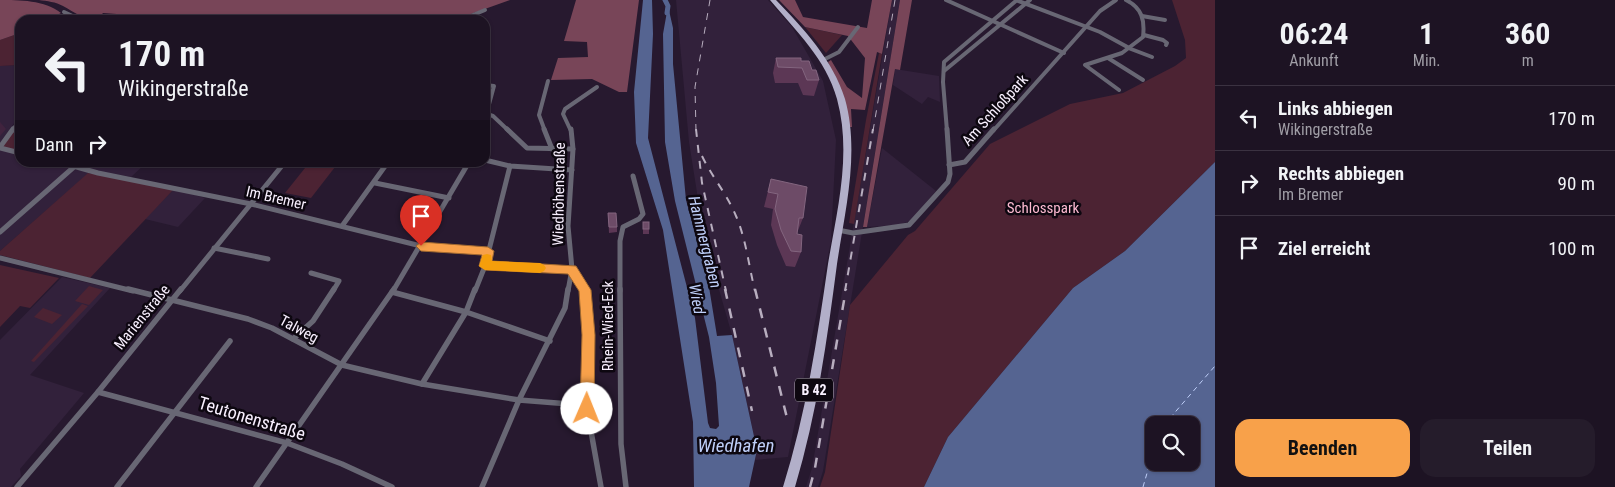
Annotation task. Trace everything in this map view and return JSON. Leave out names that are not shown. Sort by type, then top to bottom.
[{"type":"main road","name":"B 42","points":[[774,0],[823,60],[838,92],[847,136],[845,184],[815,388],[802,444],[789,487]]},
{"type":"street","points":[[946,0],[1064,53]]},
{"type":"street","points":[[838,230],[853,233],[902,228],[911,224],[947,184],[950,179],[943,82],[944,62],[1016,0],[1107,35],[1131,49],[1152,57]]},
{"type":"street","points":[[944,71],[1001,26],[1030,0]]},
{"type":"street","name":"Am Schloßpark","points":[[949,164],[965,162],[1106,6],[1116,0]]},
{"type":"street","points":[[1119,90],[1085,67],[1085,65],[1131,49],[1144,35],[1139,7],[1126,0]]},
{"type":"street","points":[[474,15],[485,10]]},
{"type":"street","points":[[64,12],[70,15]]},
{"type":"street","points":[[1142,16],[1164,20]]},
{"type":"street","points":[[823,60],[831,59],[858,27]]},
{"type":"street","points":[[1144,35],[1162,40],[1167,43],[1166,46]]},
{"type":"street","points":[[1108,58],[1143,80]]},
{"type":"street","points":[[548,81],[539,115],[552,149]]},
{"type":"street","points":[[490,86],[494,86],[490,102]]},
{"type":"street","name":"Wiedhöhenstraße","points":[[482,487],[519,400],[566,308],[572,270],[568,226],[573,149],[572,130],[563,114],[565,109],[597,87]]},
{"type":"street","points":[[490,116],[493,116],[527,148],[573,149]]},
{"type":"street","points":[[15,127],[0,148],[15,152]]},
{"type":"street","points":[[490,161],[510,166],[572,170]]},
{"type":"street","points":[[422,384],[466,312],[485,266],[510,166]]},
{"type":"street","points":[[0,232],[74,167]]},
{"type":"street","name":"Im Bremer","points":[[80,167],[251,204],[421,246],[488,251]]},
{"type":"street","name":"Marienstraße","points":[[17,487],[98,392],[281,167]]},
{"type":"street","points":[[342,226],[385,167]]},
{"type":"street","points":[[256,487],[392,292],[466,167]]},
{"type":"street","name":"Rhein-Wied-Eck","points":[[626,487],[621,444],[620,241],[623,227],[639,219],[643,214],[633,176]]},
{"type":"street","points":[[374,183],[449,198]]},
{"type":"street","points":[[214,248],[268,259]]},
{"type":"street","name":"Talweg","points":[[0,258],[248,319],[272,328],[342,365],[422,384],[519,400],[582,405],[587,409]]},
{"type":"street","points":[[485,266],[572,270],[585,290],[588,335],[587,409],[601,487]]},
{"type":"street","points":[[293,339],[313,321],[339,281],[311,273]]},
{"type":"street","points":[[392,292],[466,312],[550,341]]},
{"type":"street","points":[[117,487],[230,341]]},
{"type":"street","name":"Teutonenstraße","points":[[98,392],[287,443],[342,464],[392,487]]},
{"type":"shaded area","points":[[0,0],[40,3],[61,13],[57,15],[15,15],[15,35],[0,40]]},
{"type":"shaded area","points":[[39,0],[510,0],[468,15],[130,15],[103,13],[101,15],[79,15],[51,2]]},
{"type":"shaded area","points":[[576,0],[639,0],[627,92],[619,92],[592,79],[551,80],[558,58],[588,57],[587,42],[564,41]]},
{"type":"shaded area","points":[[676,0],[768,0],[792,27],[823,81],[836,140],[831,241],[788,457],[755,460],[757,450],[732,335],[704,237],[689,142]]},
{"type":"shaded area","points":[[779,0],[795,0],[803,17],[867,28],[872,0],[892,0],[882,54],[877,52],[865,110],[851,109],[852,127],[849,127],[842,94],[828,62],[831,60],[847,87],[862,98],[865,58],[848,36],[805,27]]},
{"type":"shaded area","points":[[892,0],[900,0],[823,471],[818,487],[806,487],[812,468]]},
{"type":"shaded area","points":[[900,0],[912,0],[900,70],[895,69],[867,227],[863,227]]},
{"type":"shaded area","points":[[15,65],[15,122],[0,143],[0,66]]},
{"type":"shaded area","points":[[895,69],[939,76],[940,102],[928,97],[922,104],[893,85]]},
{"type":"shaded area","points":[[0,144],[15,148],[15,167],[142,167],[131,177],[92,170],[0,251]]},
{"type":"shaded area","points":[[882,148],[936,191],[910,221],[898,225],[867,227]]},
{"type":"shaded area","points":[[174,189],[205,198],[178,227],[145,219]]},
{"type":"shaded area","points":[[62,277],[110,288],[30,375],[84,393],[20,469],[21,476],[11,487],[0,487],[0,340]]},
{"type":"green space","name":"Schlosspark","points":[[1172,0],[1215,0],[1215,162],[1125,251],[1073,288],[948,437],[924,487],[820,487],[825,472],[850,305],[908,235],[915,231],[990,144],[1070,104],[1123,93],[1175,66],[1186,58],[1185,40]]},
{"type":"green space","points":[[805,27],[842,35],[826,53]]},
{"type":"green space","points":[[15,35],[15,65],[0,66],[0,40]]},
{"type":"green space","points":[[879,53],[882,54],[854,224],[849,223]]},
{"type":"green space","points":[[15,130],[15,150],[2,147]]},
{"type":"green space","points":[[306,167],[335,167],[311,198],[285,193]]},
{"type":"green space","points":[[88,173],[174,189],[90,278],[0,255],[0,251]]},
{"type":"green space","points":[[0,265],[59,278],[30,308],[20,306],[0,327]]},
{"type":"green space","points":[[89,286],[103,290],[89,305],[75,301]]},
{"type":"green space","points":[[82,304],[88,306],[34,362],[31,361]]},
{"type":"green space","points":[[43,308],[62,315],[52,324],[34,317]]},
{"type":"water","name":"Wiedhafen","points":[[643,0],[652,0],[653,34],[648,138],[695,318],[708,423],[710,428],[716,429],[719,426],[716,383],[709,337],[675,201],[665,142],[663,34],[668,6],[673,28],[673,64],[686,200],[708,281],[717,336],[732,335],[757,450],[749,487],[694,487],[693,422],[663,230],[636,143],[634,92]]},
{"type":"water","points":[[1215,162],[1215,487],[924,487],[948,437],[1073,288],[1125,251]]},
{"type":"building","points":[[776,58],[801,58],[801,61],[809,61],[812,70],[816,70],[819,80],[807,80],[802,68],[778,67]]},
{"type":"building","points":[[771,179],[807,187],[803,218],[799,218],[797,234],[802,235],[801,252],[791,251],[781,230],[775,209],[778,194],[768,192]]},
{"type":"building","points":[[608,213],[616,213],[617,227],[609,227]]},
{"type":"building","points":[[643,222],[649,222],[649,229],[643,229]]},
{"type":"waterway","name":"Hammergraben","points":[[665,0],[668,6],[667,13]]},
{"type":"ferry route","points":[[1172,416],[1215,366]]},
{"type":"ferry route","points":[[1143,487],[1148,471]]},
{"type":"railway","points":[[696,131],[695,87],[710,0]]},
{"type":"railway","points":[[873,131],[895,0]]},
{"type":"railway","points":[[696,129],[702,183],[726,291]]},
{"type":"railway","points":[[845,291],[873,129]]},
{"type":"railway","points":[[702,156],[736,216],[745,244],[755,291]]},
{"type":"railway","points":[[725,289],[752,411]]},
{"type":"railway","points":[[755,289],[788,422]]},
{"type":"railway","points":[[810,487],[815,468],[846,289]]},
{"type":"slow traffic","points":[[487,258],[485,266],[540,268]]},
{"type":"route","points":[[421,246],[488,251],[485,266],[572,270],[585,290],[588,335],[587,409]]},
{"type":"water label","name":"Wied","points":[[697,299]]}]
